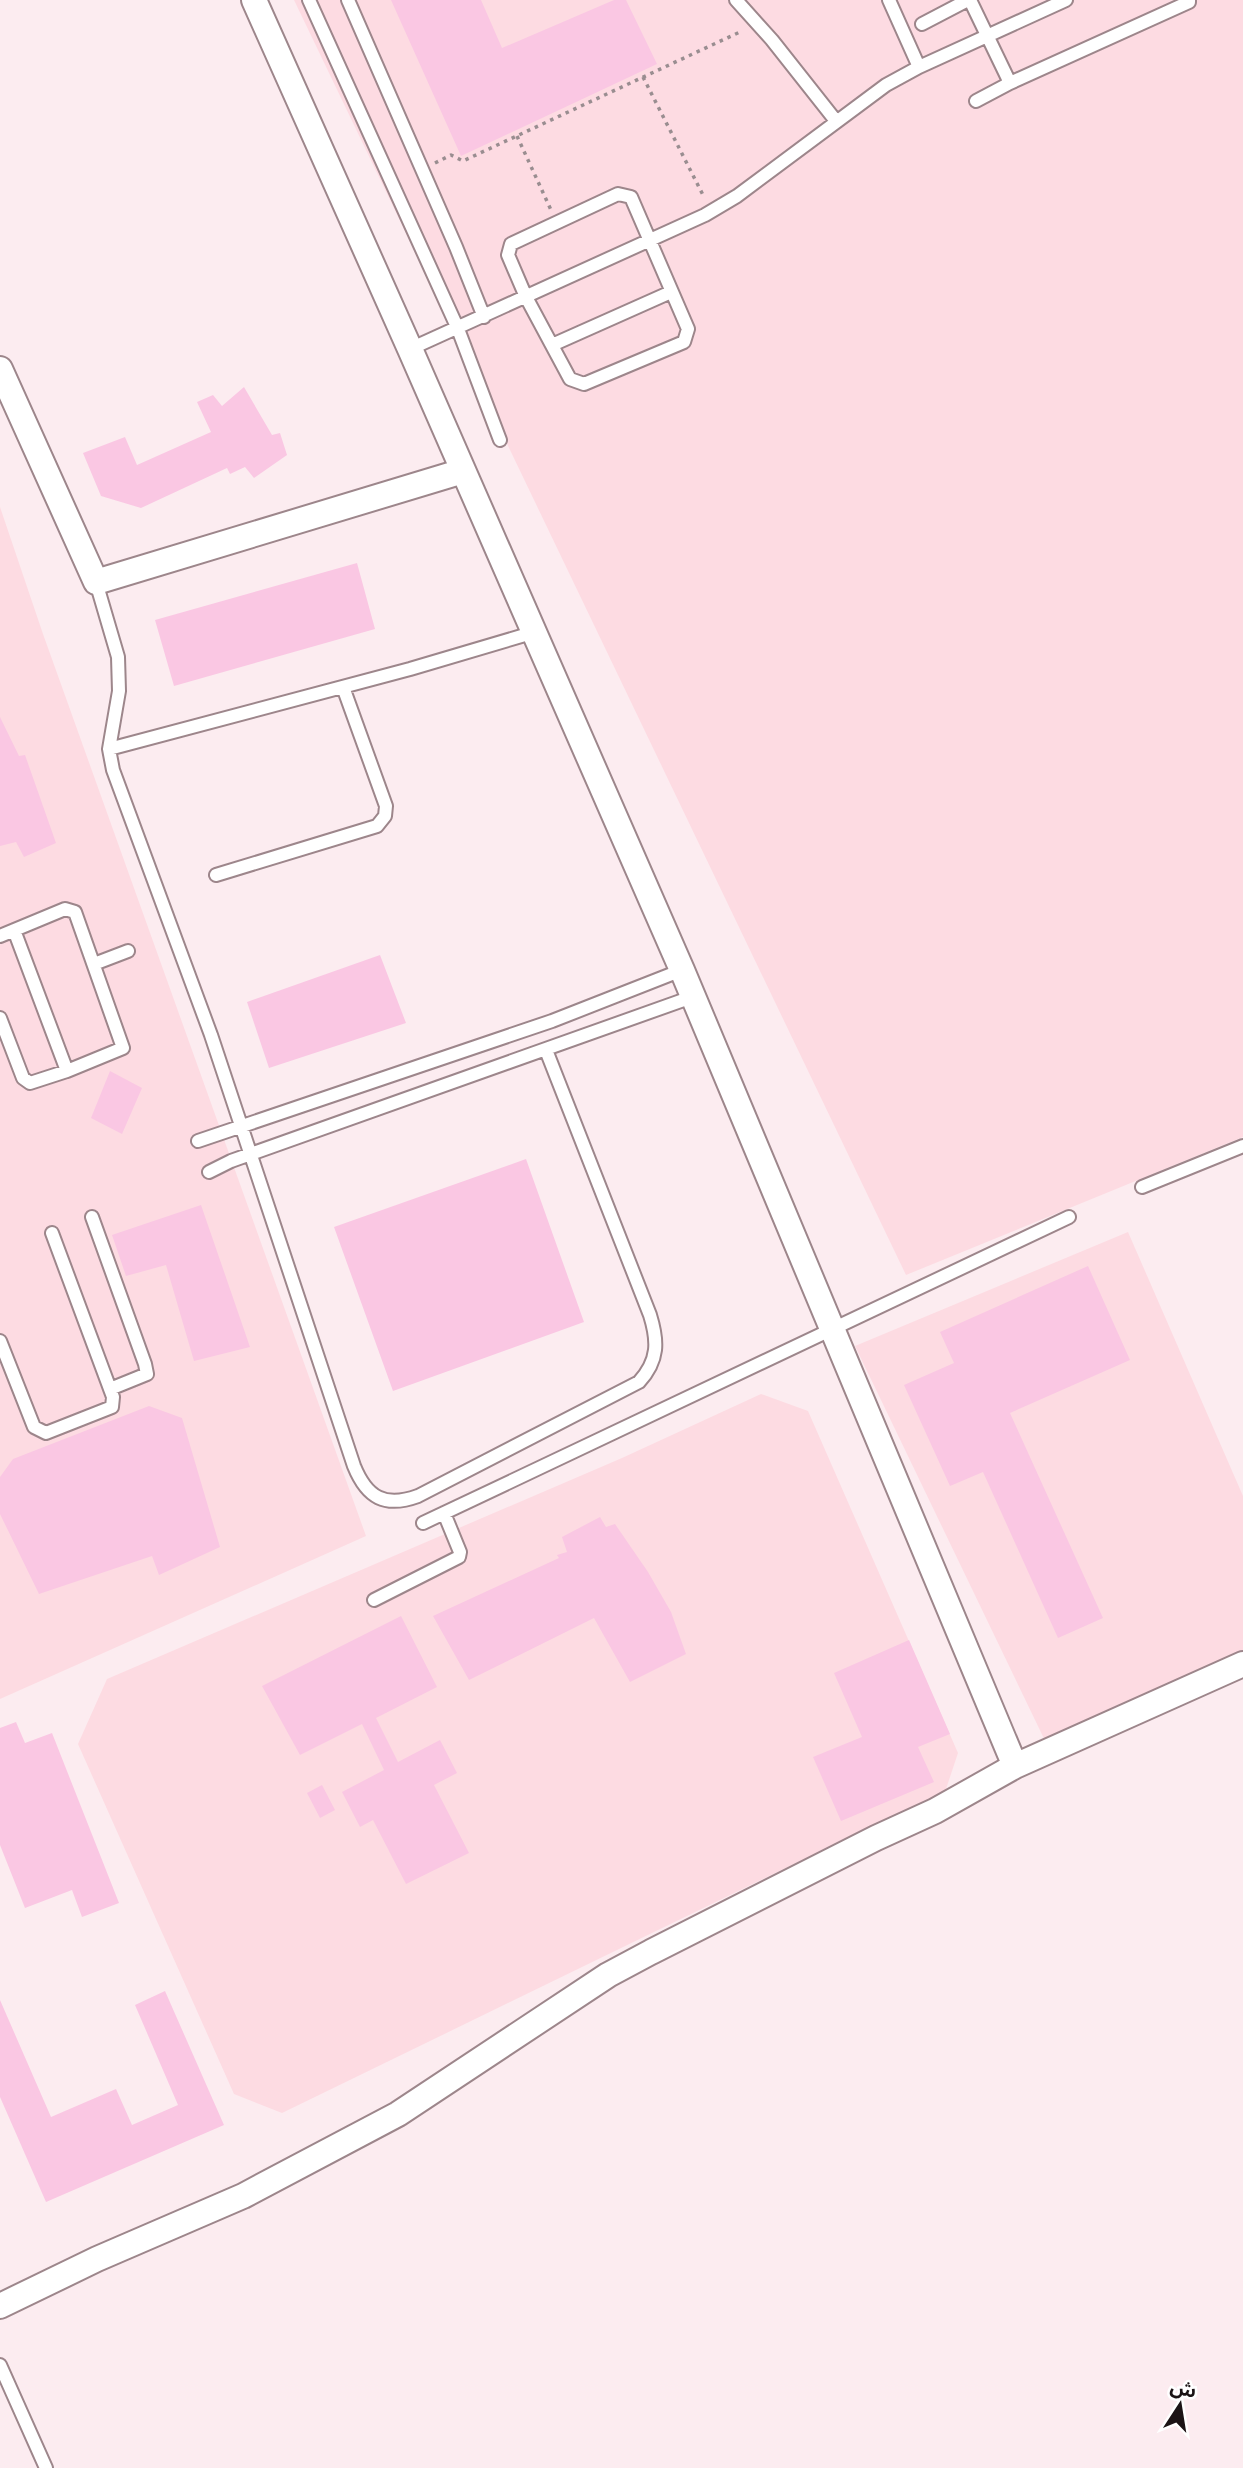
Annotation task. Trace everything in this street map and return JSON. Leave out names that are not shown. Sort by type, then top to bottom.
[{"type":"street","points":[[254,0],[682,970],[1015,1766]]},
{"type":"street","points":[[0,369],[96,583],[463,471]]},
{"type":"street","points":[[0,2306],[97,2259],[243,2196],[386,2120],[608,1975],[876,1838],[935,1811],[1015,1766],[1243,1664]]},
{"type":"lane","points":[[309,0],[458,329],[500,440]]},
{"type":"lane","points":[[348,0],[484,317]]},
{"type":"lane","points":[[736,0],[836,121]]},
{"type":"lane","points":[[889,0],[919,68]]},
{"type":"lane","points":[[922,23],[969,0],[1010,83]]},
{"type":"lane","points":[[410,349],[712,211],[737,196],[886,85],[1066,0]]},
{"type":"lane","points":[[976,101],[1189,0]]},
{"type":"lane","points":[[618,194],[631,197],[649,241],[688,329],[684,342],[584,384],[570,379],[526,297],[508,255],[511,244],[618,194]]},
{"type":"lane","points":[[552,345],[671,292]]},
{"type":"lane","points":[[96,583],[118,657],[119,691],[109,748],[119,792],[211,1035],[357,1475],[376,1497],[384,1501],[402,1502],[418,1496],[639,1382],[651,1366],[655,1354],[656,1333],[547,1049]]},
{"type":"lane","points":[[109,748],[344,687],[535,632]]},
{"type":"lane","points":[[216,875],[377,826],[385,817],[386,806],[344,687]]},
{"type":"lane","points":[[0,936],[65,909],[75,912],[123,1048],[67,1072],[30,1083],[23,1078],[0,1018]]},
{"type":"lane","points":[[14,930],[67,1072]]},
{"type":"lane","points":[[94,964],[128,951]]},
{"type":"lane","points":[[198,1141],[569,1014],[682,970]]},
{"type":"lane","points":[[209,1172],[230,1161],[692,997]]},
{"type":"lane","points":[[569,1014],[579,1037]]},
{"type":"lane","points":[[1142,1187],[1243,1146]]},
{"type":"lane","points":[[92,1217],[145,1364],[146,1374],[142,1378],[110,1389]]},
{"type":"lane","points":[[423,1523],[1069,1217]]},
{"type":"lane","points":[[0,1341],[34,1427],[38,1431],[46,1433],[112,1406],[114,1402],[110,1389],[52,1233]]},
{"type":"lane","points":[[374,1600],[459,1557],[460,1552],[444,1513]]},
{"type":"lane","points":[[0,2365],[46,2468]]},
{"type":"path","points":[[421,171],[452,155],[463,161],[758,24]]},
{"type":"path","points":[[643,77],[712,211]]},
{"type":"path","points":[[517,136],[557,222]]},
{"type":"shaded area","points":[[294,0],[1243,0],[1243,1137],[906,1275]]},
{"type":"shaded area","points":[[0,507],[366,1536],[0,1699]]},
{"type":"shaded area","points":[[1128,1232],[1243,1496],[1243,1660],[1050,1751],[855,1346]]},
{"type":"shaded area","points":[[761,1394],[808,1411],[958,1753],[944,1795],[798,1862],[282,2113],[234,2094],[78,1744],[107,1679],[622,1458]]},
{"type":"building","points":[[391,0],[481,0],[502,48],[614,0],[626,0],[657,64],[461,156]]},
{"type":"building","points":[[244,387],[272,435],[280,433],[287,455],[254,478],[245,467],[230,474],[227,468],[141,508],[101,496],[83,453],[125,437],[137,465],[211,432],[197,402],[213,395],[222,406]]},
{"type":"building","points":[[357,563],[375,629],[174,686],[155,620]]},
{"type":"building","points":[[0,717],[19,756],[25,755],[56,843],[24,857],[16,842],[0,846]]},
{"type":"building","points":[[380,955],[406,1023],[269,1068],[247,1002]]},
{"type":"building","points":[[110,1071],[142,1088],[122,1134],[91,1118]]},
{"type":"building","points":[[526,1159],[584,1322],[393,1391],[334,1227]]},
{"type":"building","points":[[201,1205],[250,1347],[194,1361],[166,1265],[126,1276],[112,1235]]},
{"type":"building","points":[[1088,1266],[1130,1360],[1010,1413],[1103,1618],[1058,1638],[983,1472],[950,1486],[904,1385],[954,1363],[940,1332]]},
{"type":"building","points":[[149,1406],[182,1418],[220,1547],[159,1575],[152,1556],[39,1594],[0,1514],[0,1477],[13,1459]]},
{"type":"building","points":[[600,1517],[606,1527],[615,1524],[648,1572],[671,1612],[686,1654],[630,1682],[594,1618],[469,1680],[433,1616],[559,1558],[557,1555],[567,1552],[562,1537]]},
{"type":"building","points":[[401,1616],[437,1687],[376,1718],[398,1762],[440,1740],[457,1773],[434,1785],[469,1853],[406,1884],[373,1820],[360,1827],[342,1792],[384,1770],[362,1724],[300,1755],[262,1686]]},
{"type":"building","points":[[909,1640],[950,1734],[918,1747],[934,1782],[841,1821],[813,1757],[862,1737],[834,1673]]},
{"type":"building","points":[[16,1722],[25,1743],[52,1733],[119,1903],[82,1917],[72,1890],[25,1908],[0,1845],[0,1728]]},
{"type":"building","points":[[322,1785],[335,1810],[320,1818],[307,1793]]},
{"type":"building","points":[[165,1991],[224,2125],[46,2202],[0,2097],[0,2000],[51,2117],[116,2089],[132,2125],[178,2105],[135,2005]]}]
